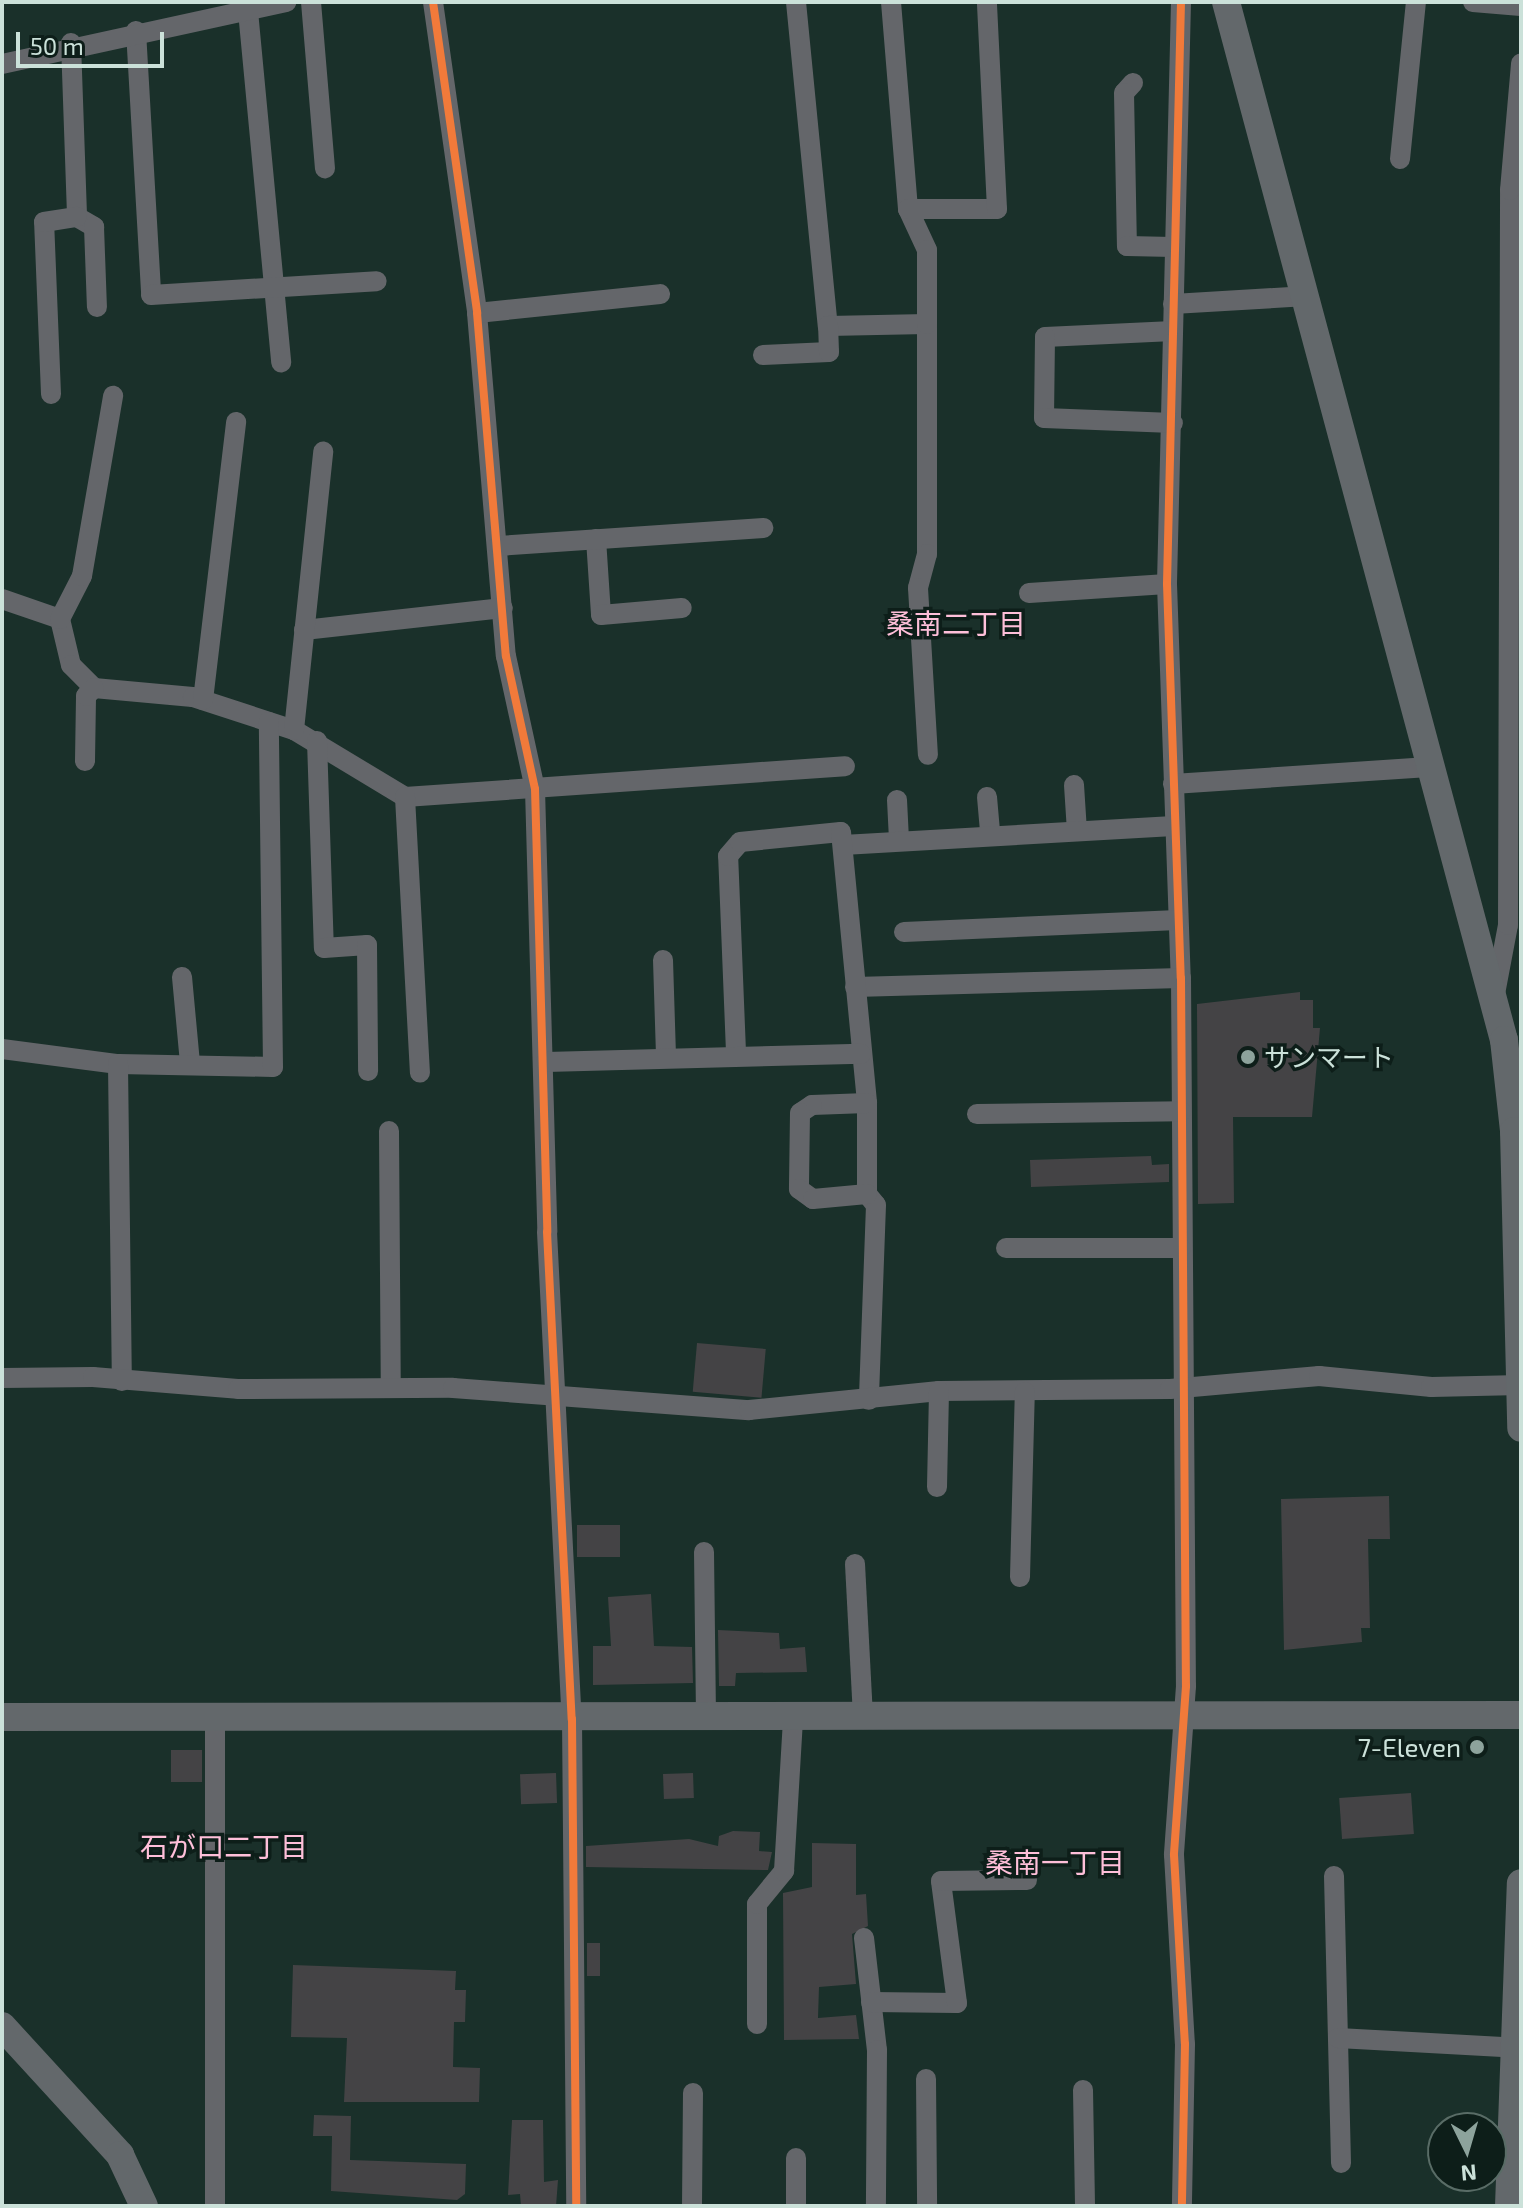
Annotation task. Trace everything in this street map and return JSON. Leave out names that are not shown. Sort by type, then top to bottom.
[{"type":"street","points":[[2,63],[71,43],[136,31],[206,10],[248,11],[286,2]]},
{"type":"street","points":[[311,2],[325,168]]},
{"type":"street","points":[[433,2],[477,313],[503,608],[535,789],[555,1400],[572,1719],[576,2206]]},
{"type":"street","points":[[763,355],[829,352],[796,2]]},
{"type":"street","points":[[891,2],[908,209],[927,250],[927,554],[918,588],[928,755]]},
{"type":"street","points":[[908,209],[997,209],[987,2]]},
{"type":"street","points":[[1181,2],[1167,584],[1173,826],[1181,978],[1184,1716],[1174,1855],[1185,2044],[1182,2206]]},
{"type":"street","points":[[1226,2],[1494,1002],[1512,1039],[1521,1428]]},
{"type":"street","points":[[1400,159],[1416,2]]},
{"type":"street","points":[[1473,2],[1521,6]]},
{"type":"street","points":[[248,11],[281,362]]},
{"type":"street","points":[[136,31],[151,295],[377,281]]},
{"type":"street","points":[[71,43],[77,217]]},
{"type":"street","points":[[1494,1002],[1508,925],[1521,63]]},
{"type":"street","points":[[1133,83],[1124,93],[1127,246],[1173,247]]},
{"type":"street","points":[[51,394],[44,222],[77,217],[94,227],[97,307]]},
{"type":"street","points":[[477,313],[660,294]]},
{"type":"street","points":[[1173,304],[1307,296]]},
{"type":"street","points":[[828,326],[927,324]]},
{"type":"street","points":[[1173,331],[1045,337],[1044,418],[1173,423]]},
{"type":"street","points":[[113,396],[82,576],[60,619],[71,665],[94,688],[203,700],[294,730],[317,741],[405,797],[845,766]]},
{"type":"street","points":[[203,700],[236,422]]},
{"type":"street","points":[[294,730],[323,452]]},
{"type":"street","points":[[498,546],[763,528]]},
{"type":"street","points":[[596,539],[601,615],[682,608]]},
{"type":"street","points":[[1029,593],[1167,584]]},
{"type":"street","points":[[2,599],[60,619]]},
{"type":"street","points":[[304,630],[503,608]]},
{"type":"street","points":[[85,761],[86,696],[94,688]]},
{"type":"street","points":[[2,1049],[118,1064],[273,1067],[269,722]]},
{"type":"street","points":[[317,741],[324,948],[367,945],[368,1071]]},
{"type":"street","points":[[1173,784],[1432,767]]},
{"type":"street","points":[[1074,785],[1077,831]]},
{"type":"street","points":[[405,797],[420,1073]]},
{"type":"street","points":[[987,797],[990,835]]},
{"type":"street","points":[[897,800],[899,840]]},
{"type":"street","points":[[843,845],[1173,826]]},
{"type":"street","points":[[736,1052],[728,856],[740,842],[841,832],[867,1103],[867,1194],[876,1205],[878,1256],[869,1400]]},
{"type":"street","points":[[904,932],[1178,920]]},
{"type":"street","points":[[663,960],[666,1056]]},
{"type":"street","points":[[182,977],[190,1064]]},
{"type":"street","points":[[855,987],[1181,978]]},
{"type":"street","points":[[546,1062],[736,1052],[861,1054]]},
{"type":"street","points":[[118,1064],[122,1381]]},
{"type":"street","points":[[867,1103],[812,1105],[800,1113],[799,1189],[813,1199],[867,1194]]},
{"type":"street","points":[[977,1114],[1181,1111]]},
{"type":"street","points":[[389,1131],[391,1386]]},
{"type":"street","points":[[1006,1248],[1181,1248]]},
{"type":"street","points":[[2,1378],[122,1381],[238,1389],[391,1386],[555,1400],[749,1410],[939,1391],[1025,1392],[1319,1376],[1431,1387],[1520,1385]]},
{"type":"street","points":[[937,1487],[939,1391]]},
{"type":"street","points":[[1020,1577],[1025,1392]]},
{"type":"street","points":[[704,1552],[706,1718]]},
{"type":"street","points":[[855,1564],[863,1718]]},
{"type":"street","points":[[2,1717],[215,1720],[1521,1715]]},
{"type":"street","points":[[757,2024],[757,1904],[784,1871],[793,1718]]},
{"type":"street","points":[[215,1720],[215,2206]]},
{"type":"street","points":[[1334,1876],[1341,2163]]},
{"type":"street","points":[[871,2002],[957,2003],[941,1881],[1027,1880]]},
{"type":"street","points":[[1509,2206],[1518,2048],[1521,1883]]},
{"type":"street","points":[[864,1938],[871,2002],[876,2206]]},
{"type":"street","points":[[2,2026],[120,2155],[144,2206]]},
{"type":"street","points":[[1338,2038],[1518,2048]]},
{"type":"street","points":[[926,2079],[927,2206]]},
{"type":"street","points":[[1083,2090],[1085,2206]]},
{"type":"street","points":[[692,2206],[693,2093]]},
{"type":"street","points":[[796,2158],[796,2206]]},
{"type":"building","points":[[1300,992],[1300,1000],[1313,1000],[1313,1028],[1320,1028],[1312,1117],[1233,1117],[1234,1203],[1198,1204],[1197,1004]]},
{"type":"building","points":[[1151,1156],[1152,1165],[1169,1164],[1169,1182],[1031,1187],[1030,1160]]},
{"type":"building","points":[[697,1343],[766,1349],[761,1398],[693,1392]]},
{"type":"building","points":[[1389,1496],[1390,1539],[1368,1539],[1370,1628],[1361,1628],[1362,1642],[1284,1650],[1281,1499]]},
{"type":"building","points":[[577,1525],[620,1525],[620,1557],[577,1557]]},
{"type":"building","points":[[651,1594],[654,1646],[692,1647],[693,1683],[593,1685],[593,1646],[611,1646],[608,1597]]},
{"type":"building","points":[[718,1630],[779,1633],[780,1649],[805,1647],[807,1672],[736,1673],[735,1686],[719,1686]]},
{"type":"building","points":[[171,1750],[202,1750],[202,1782],[171,1782]]},
{"type":"building","points":[[556,1773],[557,1803],[521,1804],[520,1774]]},
{"type":"building","points":[[693,1773],[694,1798],[664,1799],[663,1774]]},
{"type":"building","points":[[1411,1793],[1414,1834],[1342,1839],[1339,1798]]},
{"type":"building","points":[[733,1831],[760,1832],[759,1851],[772,1852],[768,1870],[586,1867],[586,1846],[689,1839],[718,1846],[719,1836]]},
{"type":"building","points":[[812,1843],[856,1844],[856,1895],[866,1894],[868,1926],[852,1934],[856,1984],[819,1987],[818,2018],[856,2015],[859,2039],[784,2040],[783,1893],[812,1887]]},
{"type":"building","points":[[587,1943],[600,1943],[600,1976],[587,1976]]},
{"type":"building","points":[[293,1965],[456,1971],[455,1990],[466,1990],[465,2022],[454,2022],[453,2067],[480,2068],[479,2102],[344,2102],[347,2038],[291,2037]]},
{"type":"building","points":[[314,2115],[351,2116],[350,2160],[466,2164],[465,2194],[457,2200],[331,2191],[332,2136],[313,2136]]},
{"type":"building","points":[[512,2120],[543,2120],[544,2182],[558,2180],[556,2206],[521,2206],[520,2194],[508,2195]]},
{"type":"cycle path","points":[[433,2],[477,313],[506,656],[535,789],[547,1232],[572,1719],[576,2206]]},
{"type":"cycle path","points":[[1181,2],[1167,584],[1181,978],[1186,1686],[1174,1855],[1185,2044],[1182,2206]]},
{"type":"place","name":"サンマート","points":[[1248,1057]]},
{"type":"place","name":"7-Eleven","points":[[1477,1747]]},
{"type":"district","name":"桑南二丁目","points":[[956,623]]},
{"type":"district","name":"石が口二丁目","points":[[224,1846]]},
{"type":"district","name":"桑南一丁目","points":[[1055,1862]]}]
